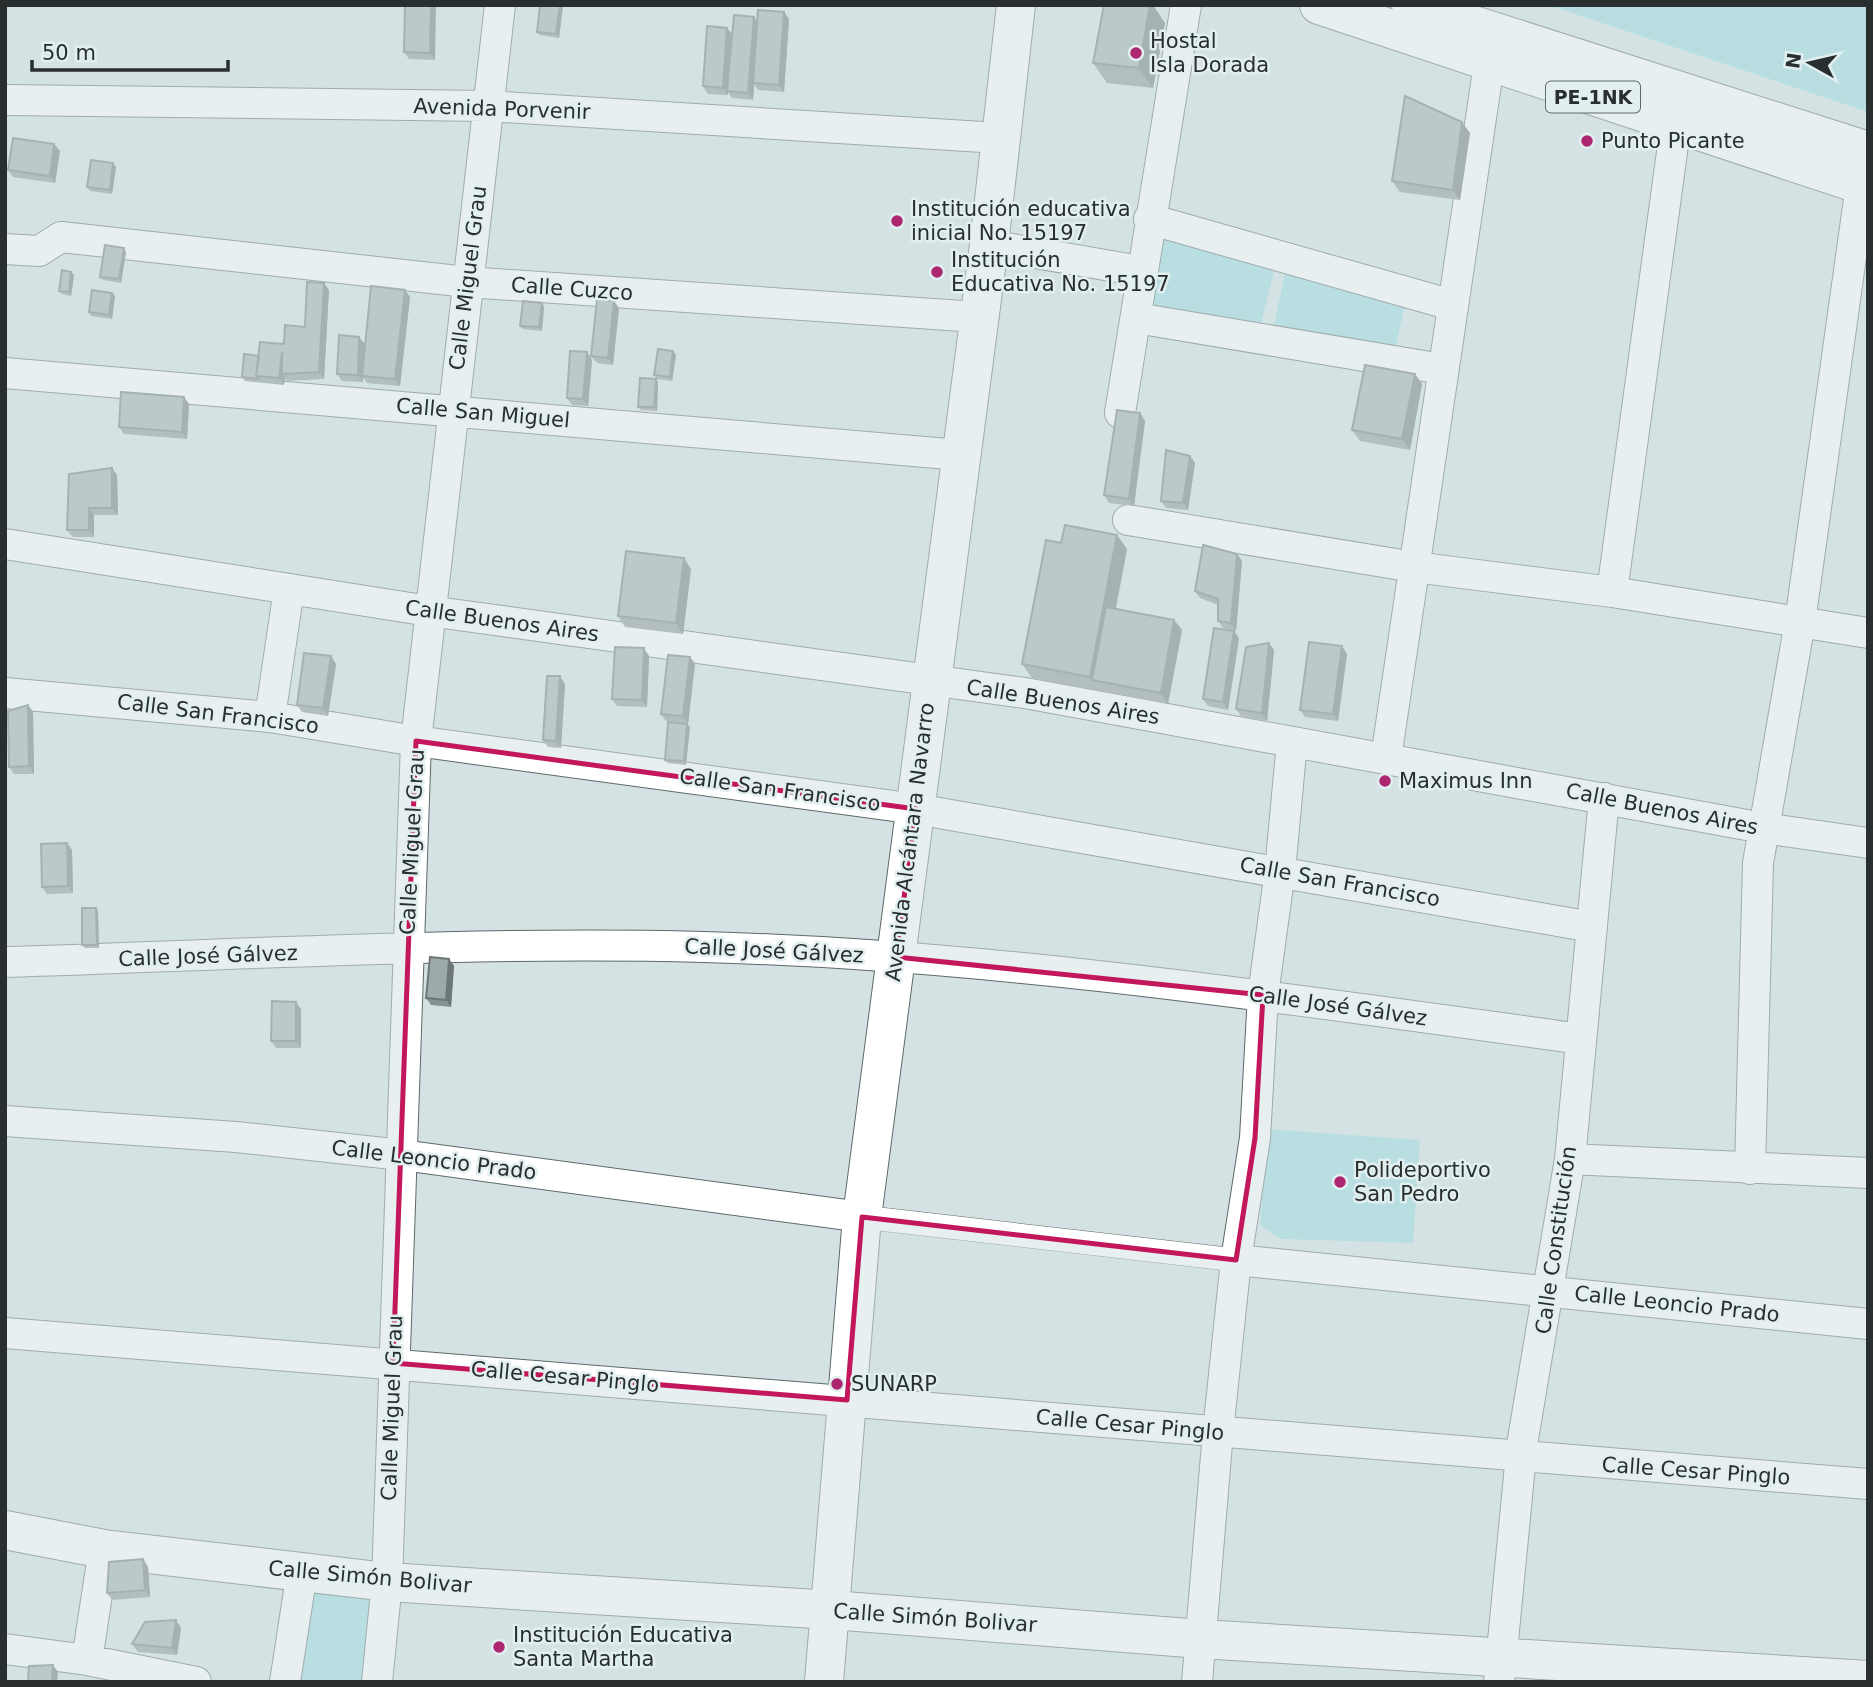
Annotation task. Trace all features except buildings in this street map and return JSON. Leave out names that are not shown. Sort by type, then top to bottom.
[{"type":"street","name":"Calle Miguel Grau","points":[[377,1682],[387,1582],[416,741],[500,5]]},
{"type":"street","name":"Avenida Alcántara Navarro","points":[[824,1682],[832,1610],[862,1217],[977,317],[989,245],[1016,5]]},
{"type":"street","points":[[1120,413],[1136,318],[1140,271],[1186,5]]},
{"type":"street","name":"PE-1NK","points":[[1319,5],[1494,49],[1866,174]]},
{"type":"street","name":"PE-1NK","points":[[1411,5],[1494,49],[1676,123],[1866,174]]},
{"type":"street","points":[[1386,758],[1451,305],[1494,49]]},
{"type":"street","name":"Avenida Porvenir","points":[[5,100],[488,106],[999,138]]},
{"type":"street","points":[[1612,592],[1676,123]]},
{"type":"street","points":[[1750,1169],[1758,863],[1800,622],[1866,174]]},
{"type":"street","points":[[1149,219],[1451,305]]},
{"type":"street","name":"Calle Cuzco","points":[[5,249],[39,251],[61,237],[467,282],[977,317]]},
{"type":"street","points":[[989,245],[1140,271]]},
{"type":"street","points":[[1136,318],[1443,369]]},
{"type":"street","name":"Calle San Miguel","points":[[5,373],[960,455]]},
{"type":"street","points":[[1128,520],[1414,567],[1612,592],[1868,633]]},
{"type":"street","name":"Calle Buenos Aires","points":[[5,544],[429,611],[1025,693],[1763,828],[1868,843]]},
{"type":"street","points":[[270,717],[289,589]]},
{"type":"street","name":"Calle San Francisco","points":[[5,693],[270,717],[416,741],[916,808],[1592,927]]},
{"type":"street","points":[[1197,1682],[1218,1432],[1236,1260],[1255,1138],[1263,995],[1280,871],[1292,742]]},
{"type":"street","name":"Calle Constitución","points":[[1500,1670],[1521,1457],[1570,1159],[1604,798]]},
{"type":"street","name":"Calle José Gálvez","points":[[5,962],[407,950],[703,947],[896,957],[1263,995],[1580,1039]]},
{"type":"street","name":"Calle Leoncio Prado","points":[[5,1121],[236,1137],[401,1155],[862,1217]]},
{"type":"street","points":[[1570,1159],[1868,1173]]},
{"type":"street","points":[[862,1217],[1236,1260]]},
{"type":"street","name":"Calle Leoncio Prado","points":[[1236,1260],[1868,1324]]},
{"type":"street","name":"Calle Cesar Pinglo","points":[[5,1333],[1868,1484]]},
{"type":"street","name":"Calle Simón Bolivar","points":[[5,1530],[104,1549],[387,1582],[832,1610],[1201,1639],[1500,1670],[1868,1680]]},
{"type":"street","points":[[87,1660],[104,1549]]},
{"type":"street","points":[[285,1682],[302,1572]]},
{"type":"street","points":[[5,1650],[87,1660],[196,1682]]},
{"type":"highlighted area","points":[[416,741],[916,809],[896,957],[1263,995],[1255,1138],[1236,1260],[862,1217],[847,1400],[393,1363]]},
{"type":"shaded area","points":[[1548,5],[1868,5],[1868,112]]},
{"type":"shaded area","points":[[1163,238],[1275,268],[1260,327],[1150,309]]},
{"type":"shaded area","points":[[1285,273],[1405,304],[1395,351],[1274,326]]},
{"type":"shaded area","name":"Polideportivo San Pedro","points":[[1267,1129],[1420,1140],[1413,1243],[1281,1239],[1260,1225]]},
{"type":"shaded area","points":[[313,1591],[377,1597],[369,1682],[300,1682]]},
{"type":"place","name":"Hostal Isla Dorada","points":[[1136,53]]},
{"type":"place","name":"Punto Picante","points":[[1587,141]]},
{"type":"place","name":"Institución educativa inicial No. 15197","points":[[897,221]]},
{"type":"place","name":"Institución Educativa No. 15197","points":[[937,272]]},
{"type":"place","name":"Maximus Inn","points":[[1385,781]]},
{"type":"place","name":"Polideportivo San Pedro","points":[[1340,1182]]},
{"type":"place","name":"SUNARP","points":[[837,1384]]},
{"type":"place","name":"Institución Educativa Santa Martha","points":[[499,1647]]}]
